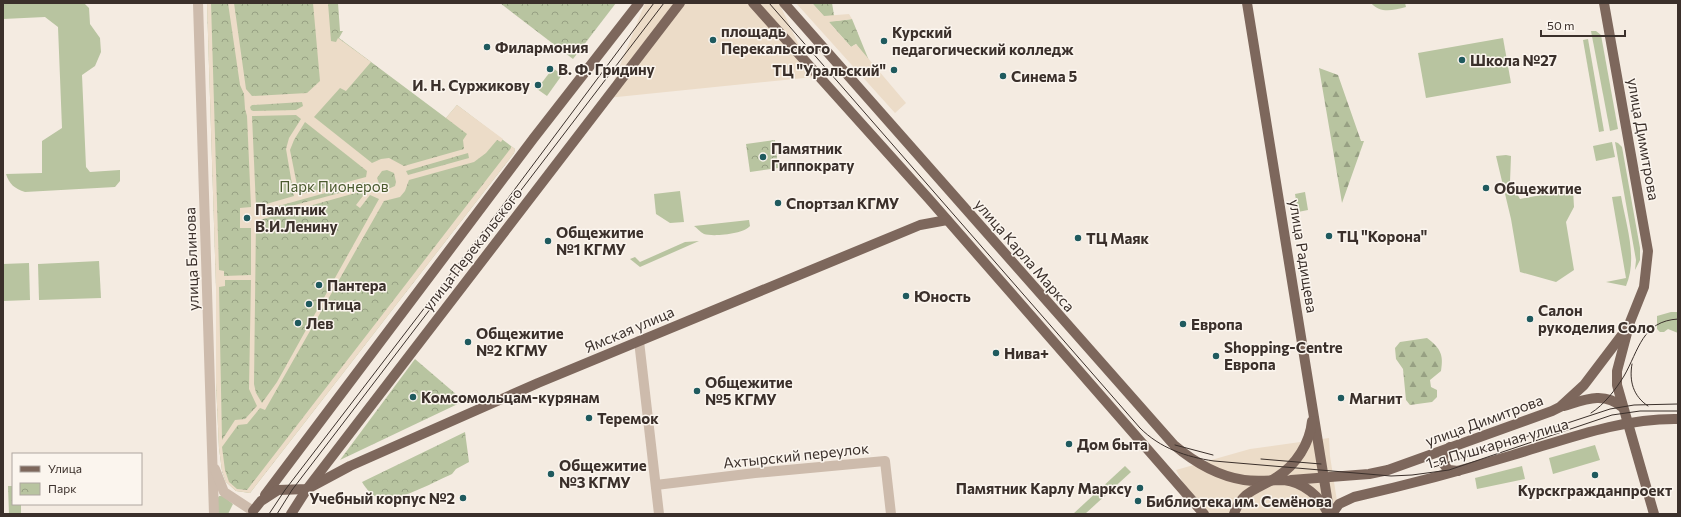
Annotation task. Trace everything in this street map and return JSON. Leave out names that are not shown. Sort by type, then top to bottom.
[{"type":"main road","name":"улица Перекальского","points":[[252,512],[538,133],[639,3]]},
{"type":"main road","name":"улица Перекальского","points":[[291,514],[307,489],[680,3]]},
{"type":"main road","points":[[753,3],[947,220],[1204,514]]},
{"type":"main road","name":"улица Карла Маркса","points":[[784,3],[1169,440],[1186,455],[1220,474],[1244,480],[1271,481]]},
{"type":"main road","name":"улица Радищева","points":[[1247,3],[1330,514]]},
{"type":"main road","name":"улица Димитрова","points":[[1271,481],[1369,474],[1388,470],[1560,408],[1584,385],[1628,328],[1644,287],[1648,251],[1604,3]]},
{"type":"main road","name":"Ямская улица","points":[[307,489],[350,466],[639,341],[920,225],[947,220]]},
{"type":"main road","points":[[1628,328],[1617,371],[1616,385],[1654,514]]},
{"type":"main road","points":[[1560,408],[1598,397],[1616,401],[1622,407]]},
{"type":"main road","points":[[1234,514],[1242,499],[1252,490],[1271,481],[1289,467],[1303,450],[1312,422],[1312,405]]},
{"type":"main road","name":"1-я Пушкарная улица","points":[[1330,514],[1334,508],[1345,500],[1460,471],[1627,423],[1641,420],[1678,419]]},
{"type":"main road","points":[[1450,447],[1444,454],[1444,465],[1449,470],[1460,471]]},
{"type":"main road","points":[[1271,481],[1285,480],[1298,484],[1319,498],[1330,514]]},
{"type":"main road","points":[[252,512],[261,501],[278,490],[307,489]]},
{"type":"street","name":"улица Блинова","points":[[198,3],[214,514]]},
{"type":"street","points":[[639,341],[659,514]]},
{"type":"street","name":"Ахтырский переулок","points":[[656,485],[755,473],[885,461],[891,514]]},
{"type":"street","points":[[212,463],[224,492],[252,512]]},
{"type":"green space","points":[[3,3],[84,3],[89,8],[90,24],[100,38],[101,52],[95,66],[82,75],[86,167],[90,172],[120,170],[120,181],[115,187],[25,192],[15,188],[9,181],[6,174],[42,173],[42,141],[62,128],[58,27],[45,17],[3,19]]},
{"type":"green space","name":"Парк Пионеров","points":[[207,3],[338,3],[340,31],[343,31],[339,38],[446,118],[457,105],[515,149],[514,153],[250,493],[236,491],[226,482],[222,471],[219,448],[216,383],[216,287]]},
{"type":"green space","points":[[500,3],[616,3],[573,59]]},
{"type":"green space","points":[[812,3],[832,3],[835,21],[852,19],[870,63],[856,44],[851,47]]},
{"type":"green space","points":[[1371,3],[1405,3],[1406,7],[1383,10]]},
{"type":"green space","points":[[1591,31],[1596,31],[1601,35],[1618,129],[1610,131]]},
{"type":"green space","points":[[1503,38],[1511,83],[1426,98],[1418,53]]},
{"type":"green space","points":[[1588,39],[1604,131],[1599,132],[1583,40]]},
{"type":"green space","points":[[553,68],[562,75],[547,96],[537,89]]},
{"type":"green space","points":[[1319,68],[1338,75],[1361,141],[1364,141],[1342,203]]},
{"type":"green space","points":[[775,140],[778,168],[750,172],[746,144]]},
{"type":"green space","points":[[1612,142],[1615,157],[1596,161],[1593,146]]},
{"type":"green space","points":[[1615,142],[1622,147],[1640,248],[1640,260],[1635,270],[1636,260]]},
{"type":"green space","points":[[1496,156],[1511,156],[1510,182],[1520,199],[1573,189],[1574,207],[1566,222],[1574,270],[1556,282],[1520,272],[1511,219]]},
{"type":"green space","points":[[680,191],[684,222],[670,223],[656,214],[654,194]]},
{"type":"green space","points":[[1305,192],[1308,210],[1298,212],[1295,194]]},
{"type":"green space","points":[[1621,196],[1631,253],[1631,264],[1626,286],[1606,282],[1626,278],[1612,197]]},
{"type":"green space","points":[[749,220],[750,226],[747,229],[728,234],[708,235],[704,234],[694,226]]},
{"type":"green space","points":[[699,241],[640,267],[630,259],[635,257],[640,262],[685,242]]},
{"type":"green space","points":[[99,261],[101,298],[39,300],[38,264]]},
{"type":"green space","points":[[29,263],[30,300],[3,301],[3,264]]},
{"type":"green space","points":[[1671,312],[1678,312],[1678,333],[1668,329],[1664,332],[1660,332],[1657,329],[1657,316]]},
{"type":"green space","points":[[1427,338],[1438,348],[1442,360],[1441,371],[1430,380],[1431,387],[1437,390],[1437,397],[1432,402],[1410,405],[1406,400],[1403,369],[1396,359],[1395,348],[1400,342]]},
{"type":"green space","points":[[415,359],[464,401],[340,460]]},
{"type":"green space","points":[[465,432],[469,462],[456,469],[452,474],[428,486],[399,497],[383,499],[373,495],[362,482]]},
{"type":"green space","points":[[1595,445],[1600,460],[1553,474],[1549,458]]},
{"type":"green space","points":[[1125,466],[1131,472],[1085,514],[1073,514]]},
{"type":"green space","points":[[1522,466],[1525,479],[1477,489],[1475,478]]},
{"type":"green space","points":[[8,486],[12,486],[12,505],[21,505],[21,514],[9,514]]},
{"type":"green space","points":[[219,496],[223,496],[233,504],[228,514],[217,514],[217,499]]},
{"type":"shaded area","points":[[207,3],[211,3],[219,270],[224,271],[224,276],[251,275],[251,228],[240,228],[240,208],[251,207],[247,116],[244,94],[240,85],[228,3],[234,3],[246,89],[252,96],[307,93],[320,81],[313,3],[328,3],[331,41],[336,42],[338,38],[371,62],[346,91],[340,88],[314,117],[372,163],[381,159],[389,158],[404,166],[464,149],[463,140],[467,134],[446,118],[457,105],[503,139],[501,142],[497,140],[486,153],[474,162],[409,180],[405,191],[400,197],[384,201],[265,410],[260,408],[247,424],[238,425],[222,447],[225,470],[229,482],[237,489],[247,490],[511,148],[511,146],[515,149],[514,153],[250,493],[236,491],[226,482],[222,471],[219,448],[216,383],[216,287]],"holes":[[[302,102],[303,106],[296,110],[253,111],[250,107],[252,105]],[[296,115],[301,119],[289,138],[286,149],[294,196],[256,207],[252,116]],[[305,122],[367,171],[366,177],[299,195],[290,150]],[[468,153],[469,158],[408,175],[406,171]],[[387,170],[394,173],[396,182],[395,186],[388,189],[380,186],[377,178],[382,171]],[[365,182],[366,186],[265,213],[263,212],[264,210]],[[359,192],[366,192],[356,205],[360,208],[370,195],[379,199],[277,382],[262,403],[256,393],[254,384],[256,221]],[[225,280],[251,280],[249,389],[257,406],[245,419],[235,420],[222,440],[219,287],[225,286]]]},
{"type":"shaded area","name":"площадь Перекальского","points":[[645,3],[779,3],[814,77],[607,98]]},
{"type":"shaded area","points":[[796,3],[812,3],[824,16],[849,14],[852,19],[829,22],[851,47],[856,44],[906,103],[895,113]]},
{"type":"shaded area","points":[[1329,438],[1330,456],[1339,514],[1200,514],[1176,470],[1250,449]]},
{"type":"tram line","points":[[269,514],[285,490],[491,221],[654,3]]},
{"type":"tram line","points":[[277,514],[292,490],[664,3]]},
{"type":"tram line","points":[[769,3],[1140,428],[1156,441],[1165,446],[1193,457],[1214,461],[1391,476],[1412,475],[1449,470],[1612,415],[1640,411],[1678,411]]},
{"type":"tram line","points":[[1591,413],[1605,401],[1617,386],[1624,376],[1643,338],[1649,331],[1656,325],[1666,321],[1678,319]]},
{"type":"tram line","points":[[1632,364],[1631,376],[1633,388],[1639,398],[1648,406]]},
{"type":"tram line","points":[[1434,467],[1610,409],[1634,405],[1678,404]]},
{"type":"tram line","points":[[1175,445],[1213,455]]},
{"type":"tram line","points":[[1261,459],[1321,464]]},
{"type":"place","name":"площадь Перекальского","points":[[713,40]]},
{"type":"place","name":"Курский педагогический колледж","points":[[884,41]]},
{"type":"place","name":"Филармония","points":[[487,47]]},
{"type":"place","name":"Школа №27","points":[[1462,60]]},
{"type":"place","name":"В. Ф. Гридину","points":[[550,69]]},
{"type":"place","name":"ТЦ \"Уральский\"","points":[[894,70]]},
{"type":"place","name":"Синема 5","points":[[1003,76]]},
{"type":"place","name":"И. Н. Суржикову","points":[[538,85]]},
{"type":"place","name":"Памятник Гиппократу","points":[[763,157]]},
{"type":"place","name":"Общежитие","points":[[1486,188]]},
{"type":"place","name":"Спортзал КГМУ","points":[[778,203]]},
{"type":"place","name":"Памятник В.И.Ленину","points":[[247,218]]},
{"type":"place","name":"ТЦ \"Корона\"","points":[[1329,236]]},
{"type":"place","name":"ТЦ Маяк","points":[[1078,238]]},
{"type":"place","name":"Общежитие №1 КГМУ","points":[[548,241]]},
{"type":"place","name":"Пантера","points":[[319,285]]},
{"type":"place","name":"Юность","points":[[906,296]]},
{"type":"place","name":"Птица","points":[[309,304]]},
{"type":"place","name":"Салон рукоделия Соло","points":[[1530,319]]},
{"type":"place","name":"Лев","points":[[298,323]]},
{"type":"place","name":"Европа","points":[[1183,324]]},
{"type":"place","name":"Общежитие №2 КГМУ","points":[[468,342]]},
{"type":"place","name":"Нива+","points":[[996,353]]},
{"type":"place","name":"Shopping-Centre Европа","points":[[1216,356]]},
{"type":"place","name":"Общежитие №5 КГМУ","points":[[697,391]]},
{"type":"place","name":"Комсомольцам-курянам","points":[[413,397]]},
{"type":"place","name":"Магнит","points":[[1341,398]]},
{"type":"place","name":"Теремок","points":[[589,418]]},
{"type":"place","name":"Дом быта","points":[[1069,444]]},
{"type":"place","name":"Общежитие №3 КГМУ","points":[[551,474]]},
{"type":"place","name":"Курскгражданпроект","points":[[1595,475]]},
{"type":"place","name":"Памятник Карлу Марксу","points":[[1140,488]]},
{"type":"place","name":"Учебный корпус №2","points":[[463,498]]},
{"type":"place","name":"Библиотека им. Семёнова","points":[[1138,501]]}]
